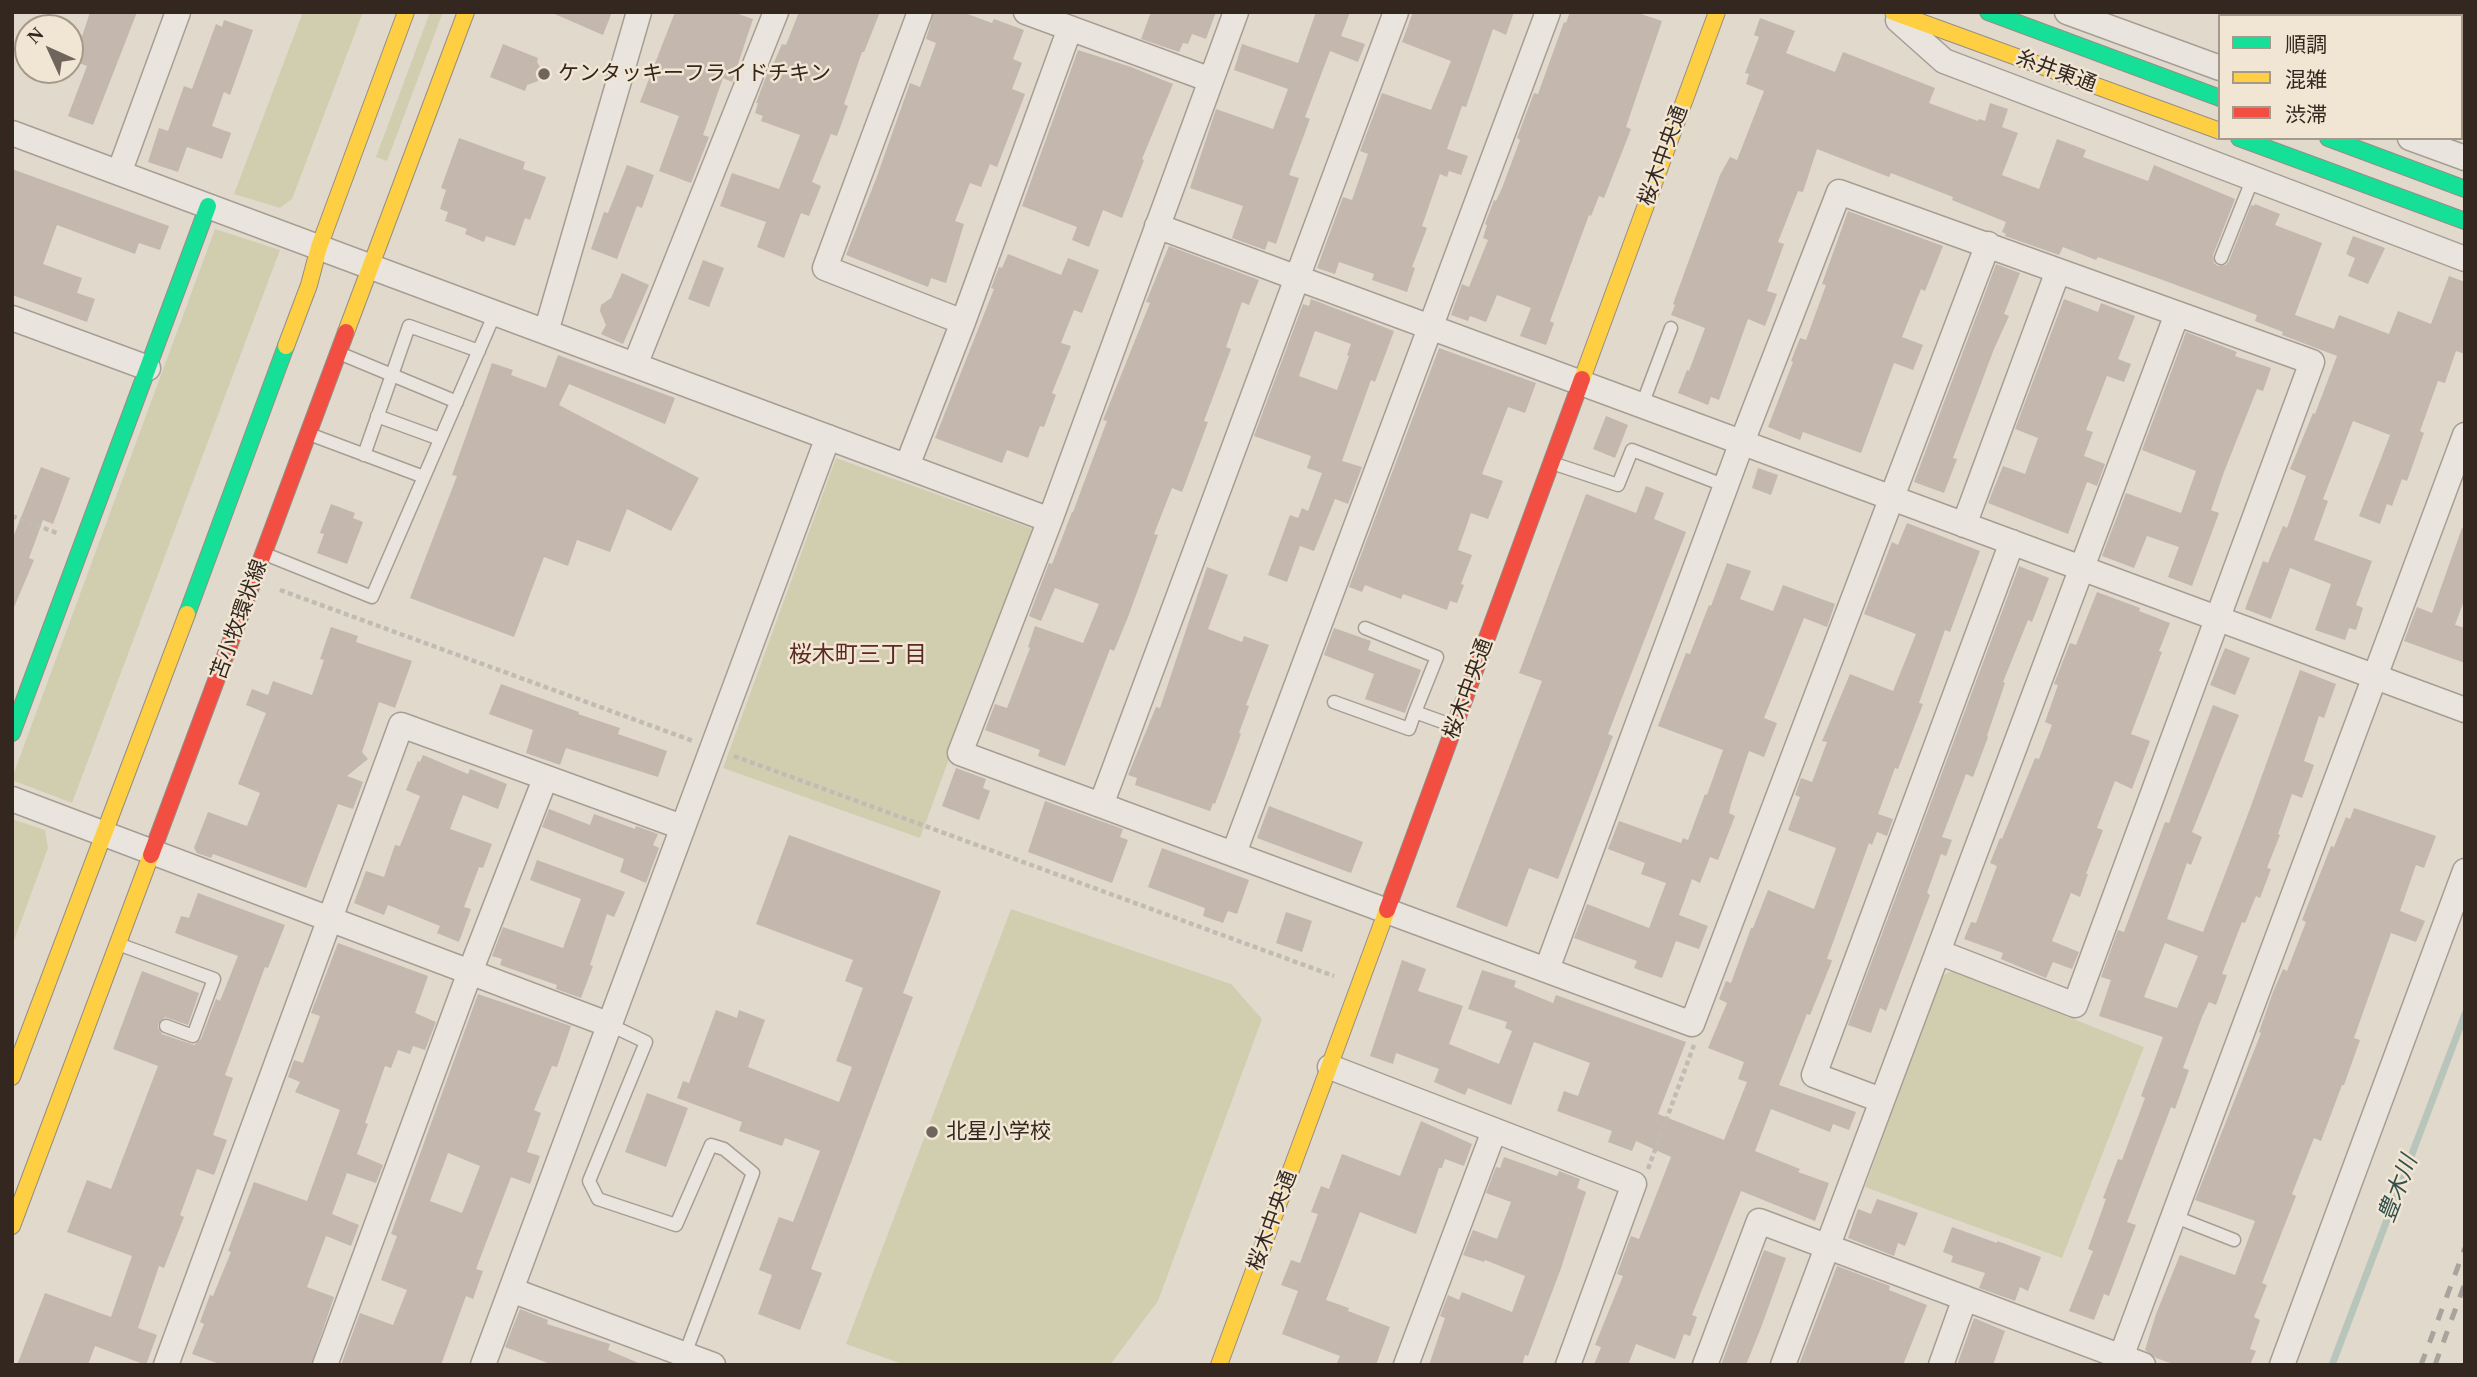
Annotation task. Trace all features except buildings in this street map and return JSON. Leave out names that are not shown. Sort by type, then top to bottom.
[{"type":"street","points":[[119,173],[178,12]]},
{"type":"street","points":[[12,1077],[309,285],[318,247],[406,12]]},
{"type":"street","name":"苫小牧環状線","points":[[12,1226],[466,12]]},
{"type":"street","points":[[546,332],[639,12]]},
{"type":"street","points":[[635,365],[776,12]]},
{"type":"street","points":[[920,12],[825,268],[963,322]]},
{"type":"street","points":[[1026,12],[1211,80]]},
{"type":"street","points":[[1236,12],[1050,520],[960,752],[1692,1024],[1988,244]]},
{"type":"street","points":[[1101,805],[1396,12]]},
{"type":"street","points":[[1234,853],[1548,12]]},
{"type":"street","name":"桜木中央通","points":[[1219,1365],[1717,12]]},
{"type":"street","points":[[1892,12],[1944,61],[2465,259]]},
{"type":"street","name":"糸井東通","points":[[1892,12],[2218,130]]},
{"type":"street","name":"糸井東通","points":[[1988,12],[2218,97]]},
{"type":"street","points":[[2067,12],[2218,67]]},
{"type":"street","points":[[906,467],[963,322],[1070,28]]},
{"type":"street","points":[[12,133],[1050,520]]},
{"type":"street","points":[[2244,140],[2465,221]]},
{"type":"street","points":[[2334,140],[2465,189]]},
{"type":"street","points":[[2416,140],[2465,158]]},
{"type":"street","points":[[1547,969],[1742,442],[1839,192],[2312,362],[2075,1005],[1938,952]]},
{"type":"street","points":[[12,733],[208,206]]},
{"type":"street","points":[[1157,226],[2465,710]]},
{"type":"street","points":[[1964,525],[2058,271]]},
{"type":"street","points":[[1783,1365],[2177,314]]},
{"type":"street","points":[[12,318],[148,368]]},
{"type":"street","points":[[1705,1365],[1759,1221],[1828,1245],[2127,1362],[2173,1216],[2465,435]]},
{"type":"street","points":[[483,1365],[828,437]]},
{"type":"street","points":[[1881,1100],[1814,1075],[2011,542]]},
{"type":"street","points":[[166,1365],[401,725],[682,827]]},
{"type":"street","points":[[325,1365],[470,972],[545,779]]},
{"type":"street","points":[[12,799],[610,1025]]},
{"type":"street","points":[[2282,1365],[2465,871]]},
{"type":"street","points":[[1330,1067],[1634,1185],[1568,1365]]},
{"type":"street","points":[[1406,1365],[1494,1131]]},
{"type":"street","points":[[511,1290],[713,1365]]},
{"type":"street","points":[[1941,1365],[1965,1298]]},
{"type":"lane","points":[[2221,258],[2253,178]]},
{"type":"lane","points":[[264,554],[373,597],[495,313]]},
{"type":"lane","points":[[364,455],[409,326],[479,351]]},
{"type":"lane","points":[[1642,405],[1671,328]]},
{"type":"lane","points":[[339,353],[457,402]]},
{"type":"lane","points":[[377,416],[440,439]]},
{"type":"lane","points":[[309,434],[424,477]]},
{"type":"lane","points":[[1551,463],[1618,485],[1632,450],[1726,486]]},
{"type":"lane","points":[[1334,702],[1409,729],[1437,657],[1365,628]]},
{"type":"lane","points":[[1415,712],[1455,726]]},
{"type":"lane","points":[[118,944],[214,979],[193,1036],[166,1026]]},
{"type":"lane","points":[[610,1025],[646,1042],[589,1181],[598,1199],[676,1225],[711,1145],[724,1149],[753,1173],[685,1354]]},
{"type":"lane","points":[[2173,1216],[2234,1240]]},
{"type":"path","points":[[12,516],[83,542]]},
{"type":"path","points":[[280,590],[1336,976]]},
{"type":"path","points":[[1634,1185],[1647,1174],[1696,1040],[1692,1024]]},
{"type":"shaded area","points":[[303,12],[363,12],[292,199],[280,208],[234,194]]},
{"type":"shaded area","points":[[430,12],[443,12],[387,161],[376,157]]},
{"type":"shaded area","points":[[215,229],[280,250],[72,803],[12,778]]},
{"type":"shaded area","points":[[836,458],[1033,529],[920,838],[723,768]]},
{"type":"shaded area","points":[[12,819],[45,830],[48,848],[12,946]]},
{"type":"shaded area","points":[[1011,909],[1231,984],[1262,1019],[1158,1301],[1110,1365],[905,1365],[846,1344]]},
{"type":"shaded area","points":[[1952,971],[2144,1047],[2062,1258],[1865,1187],[1941,976]]},
{"type":"waterway","name":"豊木川","points":[[2332,1365],[2465,1014]]},
{"type":"railway","points":[[2421,1365],[2465,1248]]},
{"type":"railway","points":[[2435,1365],[2465,1283]]},
{"type":"traffic: fast","points":[[1988,12],[2218,97]]},
{"type":"traffic: fast","points":[[2244,140],[2465,221]]},
{"type":"traffic: fast","points":[[2333,140],[2465,189]]},
{"type":"traffic: fast","points":[[12,733],[208,206]]},
{"type":"traffic: fast","points":[[187,614],[286,346]]},
{"type":"traffic: slow","points":[[286,346],[309,285],[319,247],[406,12]]},
{"type":"traffic: slow","points":[[346,332],[466,12]]},
{"type":"traffic: slow","points":[[1582,379],[1717,12]]},
{"type":"traffic: slow","points":[[1893,12],[2218,130]]},
{"type":"traffic: slow","points":[[12,1077],[187,614]]},
{"type":"traffic: slow","points":[[12,1226],[151,855]]},
{"type":"traffic: slow","points":[[1219,1365],[1387,910]]},
{"type":"traffic: jam","points":[[151,855],[346,332]]},
{"type":"traffic: jam","points":[[1387,910],[1582,379]]},
{"type":"place","name":"ケンタッキーフライドチキン","points":[[544,74]]},
{"type":"place","name":"北星小学校","points":[[932,1132]]},
{"type":"district","name":"桜木町三丁目","points":[[858,656]]}]
